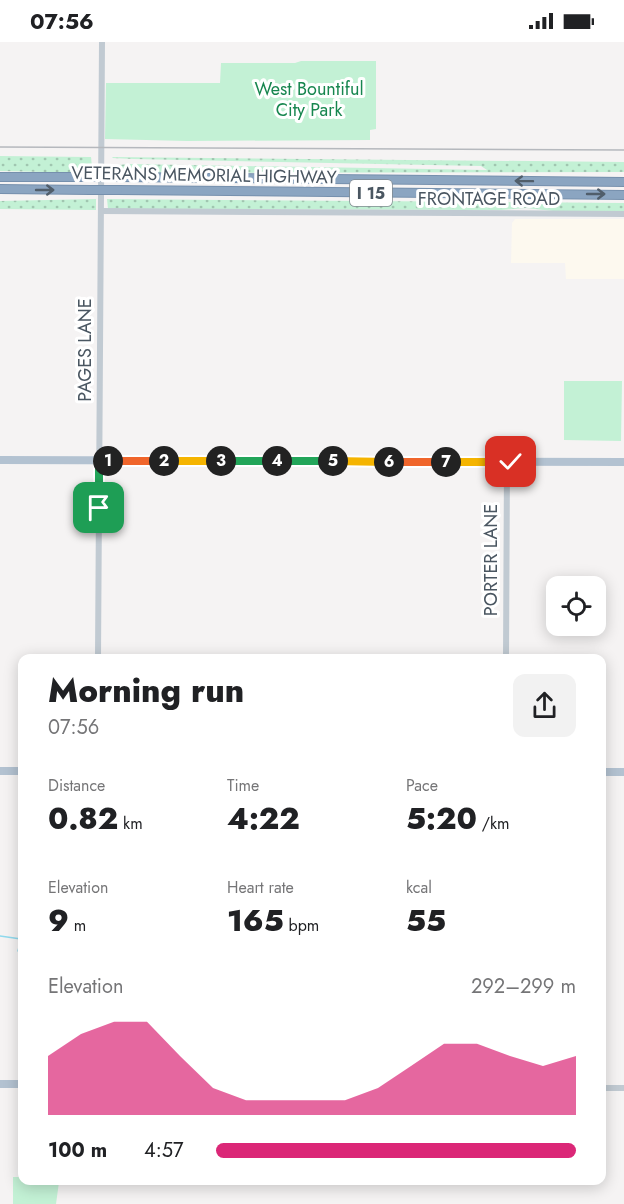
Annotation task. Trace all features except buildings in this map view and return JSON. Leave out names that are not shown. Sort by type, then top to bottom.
[{"type":"highway","name":"VETERANS MEMORIAL HIGHWAY","points":[[0,177],[624,182]]},
{"type":"highway","name":"VETERANS MEMORIAL HIGHWAY","points":[[0,189],[624,195]]},
{"type":"main road","points":[[0,460],[624,462]]},
{"type":"main road","points":[[0,771],[18,771]]},
{"type":"main road","points":[[606,772],[624,772]]},
{"type":"main road","points":[[0,1084],[18,1084]]},
{"type":"street","name":"PAGES LANE","points":[[98,654],[102,42]]},
{"type":"street","name":"FRONTAGE ROAD","points":[[101,212],[624,214]]},
{"type":"street","name":"PORTER LANE","points":[[506,654],[507,462]]},
{"type":"street","points":[[606,1088],[624,1088]]},
{"type":"shaded area","points":[[515,219],[624,219],[624,279],[566,279],[565,263],[511,263],[512,223]]},
{"type":"green space","name":"West Bountiful City Park","points":[[301,61],[376,61],[376,129],[370,130],[370,140],[105,139],[106,83],[220,83],[221,63],[295,63]]},
{"type":"green space","points":[[0,156],[91,157],[92,167],[90,173],[0,171]]},
{"type":"green space","points":[[113,157],[624,162],[624,172],[107,173],[108,166],[129,164],[487,170],[481,166]]},
{"type":"green space","points":[[96,199],[96,210],[0,209],[0,201]]},
{"type":"green space","points":[[107,199],[624,203],[624,211],[553,211],[526,208],[501,210],[108,209]]},
{"type":"green space","points":[[564,381],[622,381],[621,441],[564,440]]},
{"type":"green space","points":[[13,1177],[18,1177],[18,1185],[59,1185],[56,1204],[13,1204]]},
{"type":"waterway","points":[[0,936],[18,939]]},
{"type":"railway","points":[[0,147],[624,150]]},
{"type":"route","points":[[99,508],[99,460],[511,462]]}]
